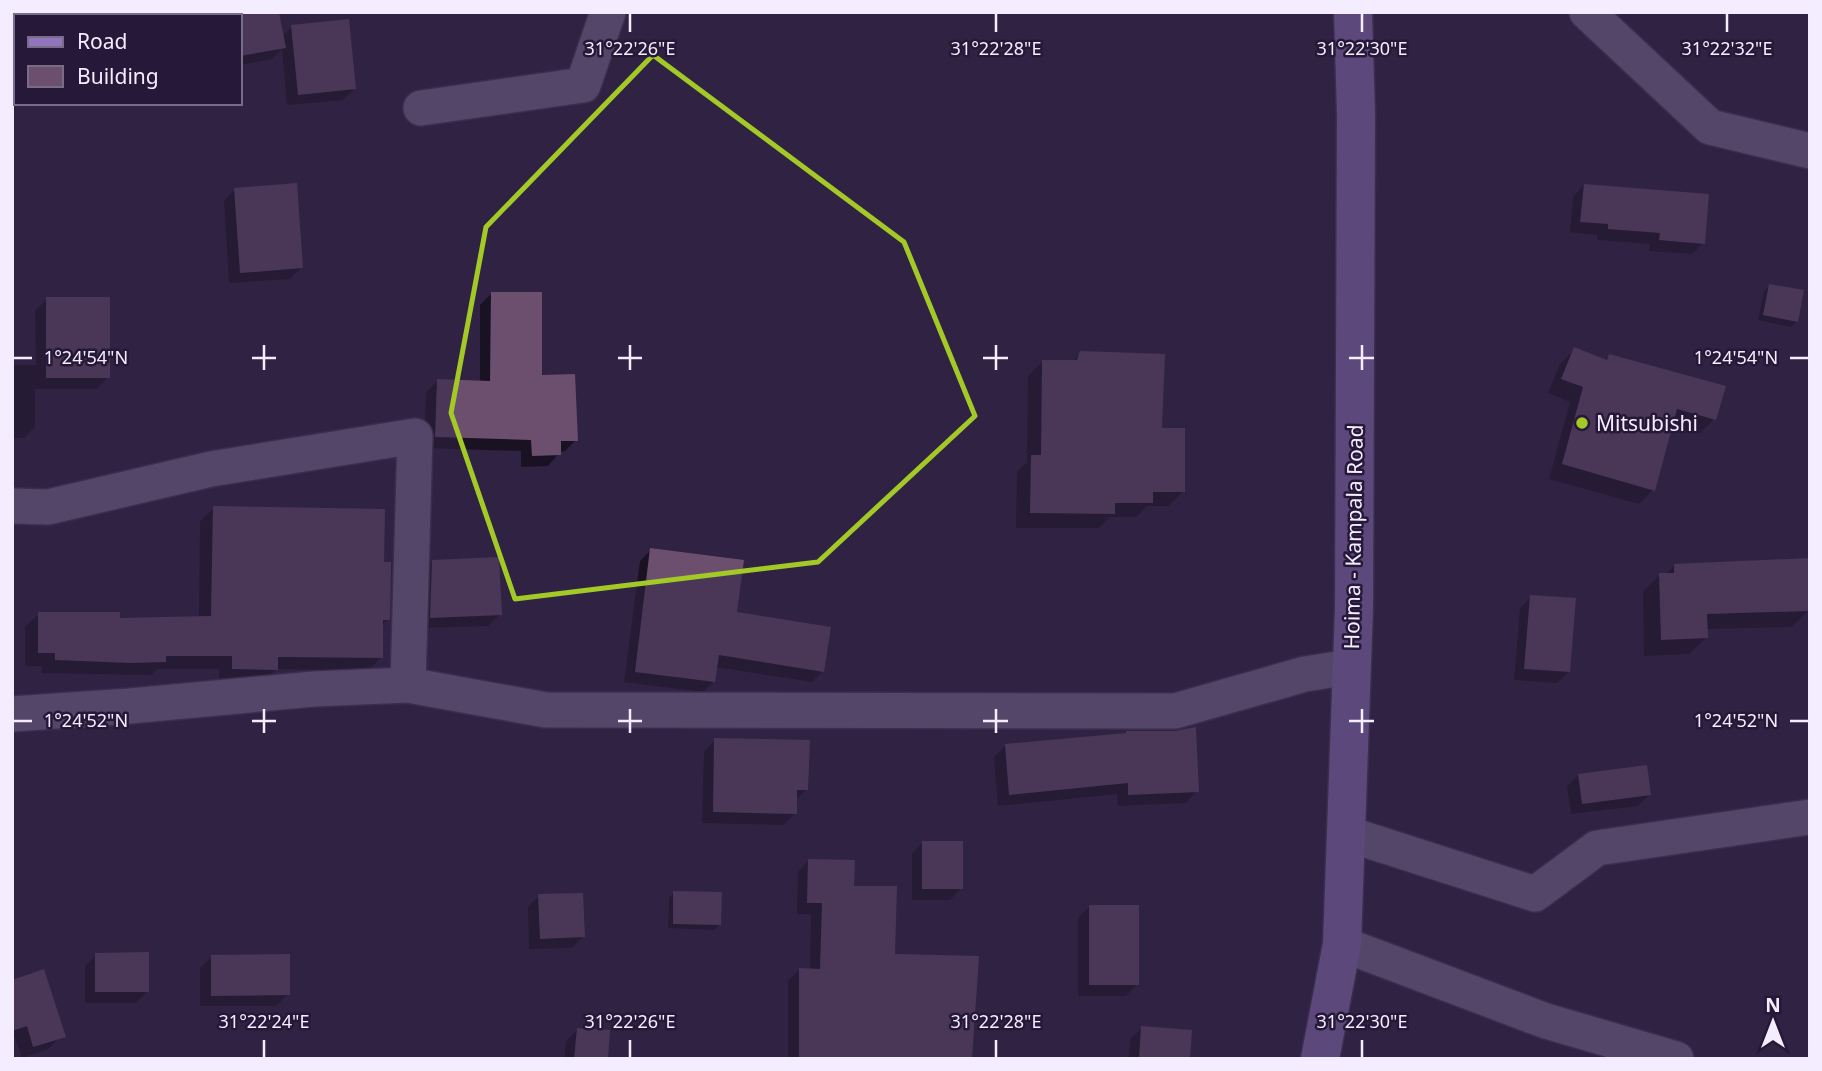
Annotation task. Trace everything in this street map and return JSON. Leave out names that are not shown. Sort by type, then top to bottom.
[{"type":"main road","name":"Hoima - Kampala Road","points":[[1320,1059],[1342,944],[1354,594],[1356,114],[1353,12]]},
{"type":"street","points":[[421,108],[583,85],[608,12]]},
{"type":"street","points":[[1587,12],[1710,127],[1810,151]]},
{"type":"street","points":[[12,506],[48,507],[211,469],[415,436],[408,685]]},
{"type":"street","points":[[12,714],[314,689],[408,685],[546,710],[1175,711],[1305,674],[1350,667]]},
{"type":"street","points":[[1345,833],[1535,894],[1597,848],[1810,817]]},
{"type":"street","points":[[1342,944],[1546,1021],[1676,1059]]},
{"type":"highlighted area","points":[[653,55],[904,242],[975,416],[818,562],[515,599],[451,413],[486,227]]},
{"type":"building","points":[[279,12],[286,48],[242,56],[240,14]]},
{"type":"building","points":[[349,19],[356,89],[298,95],[291,25]]},
{"type":"building","points":[[297,183],[303,268],[240,273],[234,188]]},
{"type":"building","points":[[1584,184],[1709,194],[1705,244],[1659,240],[1660,233],[1608,229],[1608,224],[1580,222]]},
{"type":"building","points":[[1769,284],[1804,290],[1798,322],[1763,315]]},
{"type":"building","points":[[491,292],[542,292],[542,375],[575,374],[578,441],[561,441],[561,455],[532,456],[531,440],[435,437],[437,379],[490,381]]},
{"type":"building","points":[[46,297],[110,297],[110,378],[46,378]]},
{"type":"building","points":[[1574,347],[1607,360],[1609,354],[1726,386],[1716,420],[1677,409],[1655,491],[1562,464],[1583,387],[1561,379]]},
{"type":"building","points":[[1080,351],[1165,354],[1162,428],[1185,428],[1185,492],[1153,492],[1153,503],[1115,503],[1115,514],[1030,513],[1031,455],[1041,455],[1042,360],[1077,360]]},
{"type":"building","points":[[213,506],[385,509],[384,562],[391,562],[390,620],[383,620],[383,658],[278,657],[278,670],[232,669],[232,656],[166,656],[166,662],[131,663],[55,660],[55,653],[38,653],[38,612],[120,612],[120,618],[211,616]]},
{"type":"building","points":[[650,548],[744,560],[737,612],[831,627],[824,672],[719,655],[715,682],[635,672]]},
{"type":"building","points":[[499,557],[502,615],[430,618],[432,560]]},
{"type":"building","points":[[1810,558],[1810,611],[1707,614],[1708,638],[1661,640],[1659,573],[1674,573],[1674,564]]},
{"type":"building","points":[[1530,595],[1576,598],[1570,672],[1524,669]]},
{"type":"building","points":[[1196,727],[1199,792],[1128,795],[1128,783],[1009,795],[1005,744],[1126,731],[1175,731]]},
{"type":"building","points":[[714,738],[810,740],[808,790],[797,790],[797,814],[713,812]]},
{"type":"building","points":[[1647,765],[1651,795],[1582,804],[1578,774]]},
{"type":"building","points":[[922,841],[963,841],[963,889],[922,889]]},
{"type":"building","points":[[808,859],[855,860],[854,886],[897,886],[895,954],[979,956],[972,1059],[799,1059],[799,968],[820,969],[822,903],[807,903]]},
{"type":"building","points":[[673,891],[722,892],[721,925],[673,924]]},
{"type":"building","points":[[583,893],[585,937],[540,939],[538,894]]},
{"type":"building","points":[[1089,905],[1139,905],[1139,985],[1089,985]]},
{"type":"building","points":[[149,952],[149,992],[95,992],[95,953]]},
{"type":"building","points":[[290,954],[290,995],[211,996],[211,955]]},
{"type":"building","points":[[44,969],[66,1037],[33,1047],[27,1026],[12,1031],[12,980]]},
{"type":"building","points":[[1141,1026],[1192,1030],[1190,1059],[1139,1059]]},
{"type":"building","points":[[577,1028],[610,1030],[608,1059],[574,1059]]},
{"type":"place","name":"Mitsubishi","points":[[1582,423]]}]
